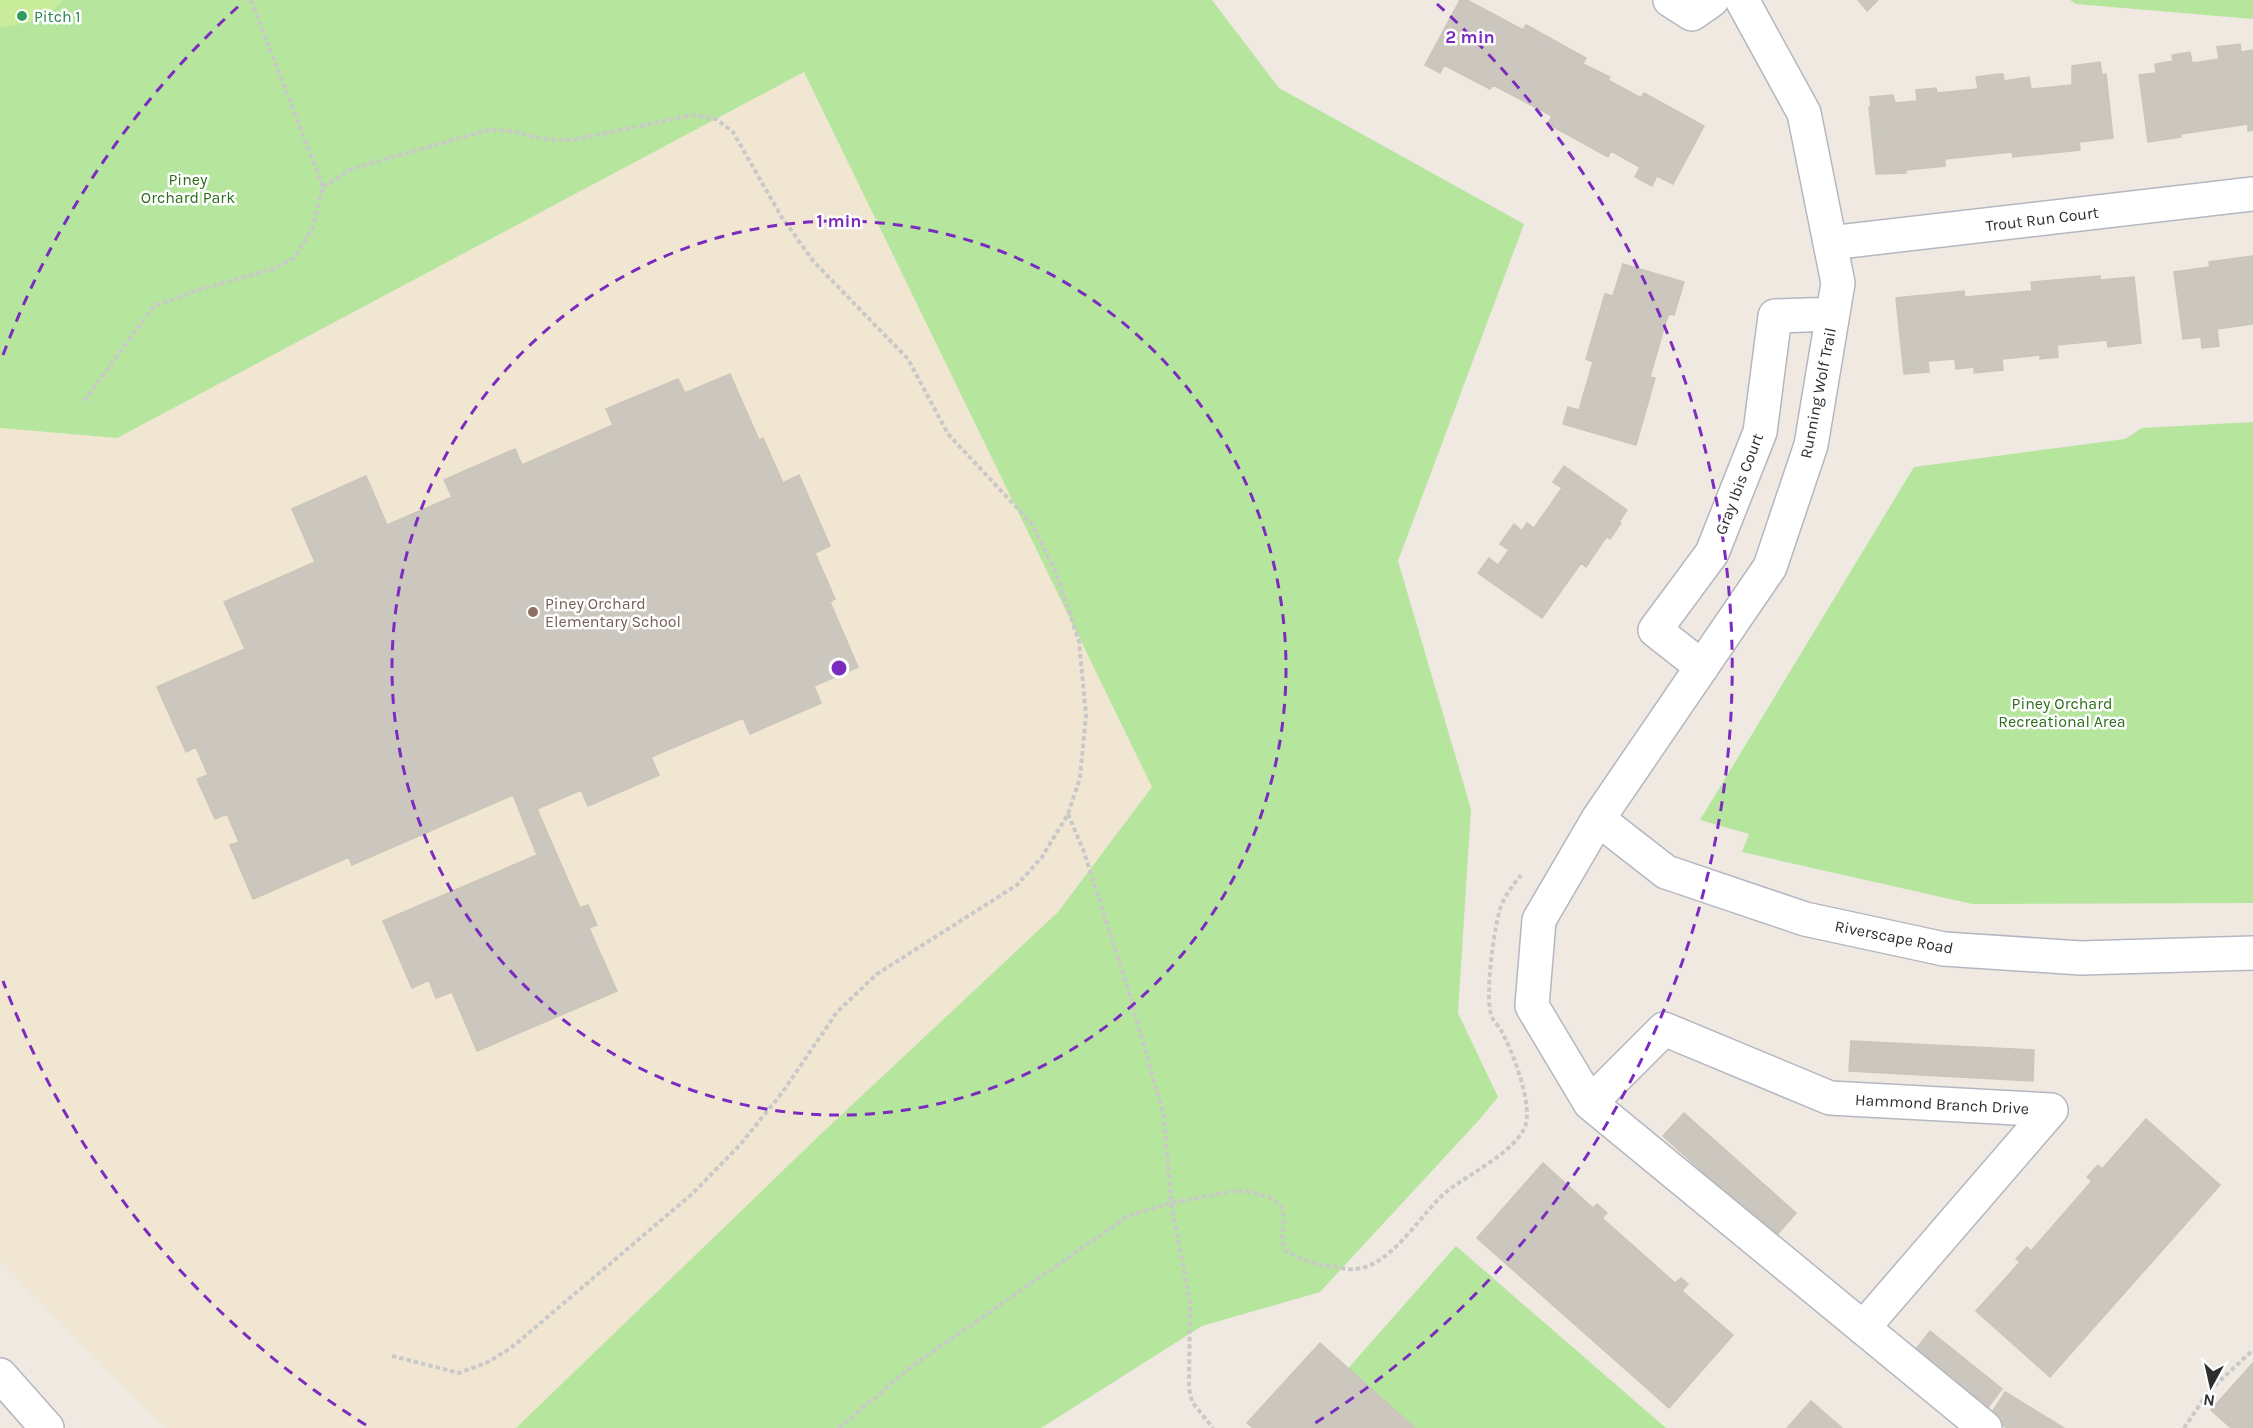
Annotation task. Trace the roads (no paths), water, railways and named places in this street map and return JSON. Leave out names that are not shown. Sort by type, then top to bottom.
[{"type":"street","points":[[1670,0],[1692,14],[1712,0]]},
{"type":"street","name":"Running Wolf Trail","points":[[1598,819],[1770,567],[1811,446],[1838,283],[1804,113],[1742,0]]},
{"type":"street","name":"Trout Run Court","points":[[1830,243],[2253,194]]},
{"type":"street","name":"Gray Ibis Court","points":[[1702,667],[1655,630],[1712,553],[1760,432],[1775,316],[1833,314]]},
{"type":"street","points":[[1598,819],[1539,920],[1532,1006],[1590,1103],[1984,1428]]},
{"type":"street","name":"Riverscape Road","points":[[1598,819],[1666,872],[1805,919],[1944,949],[2081,958],[2253,954]]},
{"type":"street","name":"Hammond Branch Drive","points":[[1590,1103],[1664,1029],[1830,1098],[2051,1110],[1863,1329]]},
{"type":"street","points":[[0,1375],[46,1428]]},
{"type":"place","name":"Pitch 1","points":[[22,16]]},
{"type":"place","name":"Piney Orchard Elementary School","points":[[533,612]]},
{"type":"park label","name":"Piney Orchard Park","points":[[188,188]]},
{"type":"park label","name":"Piney Orchard Recreational Area","points":[[2062,712]]}]
